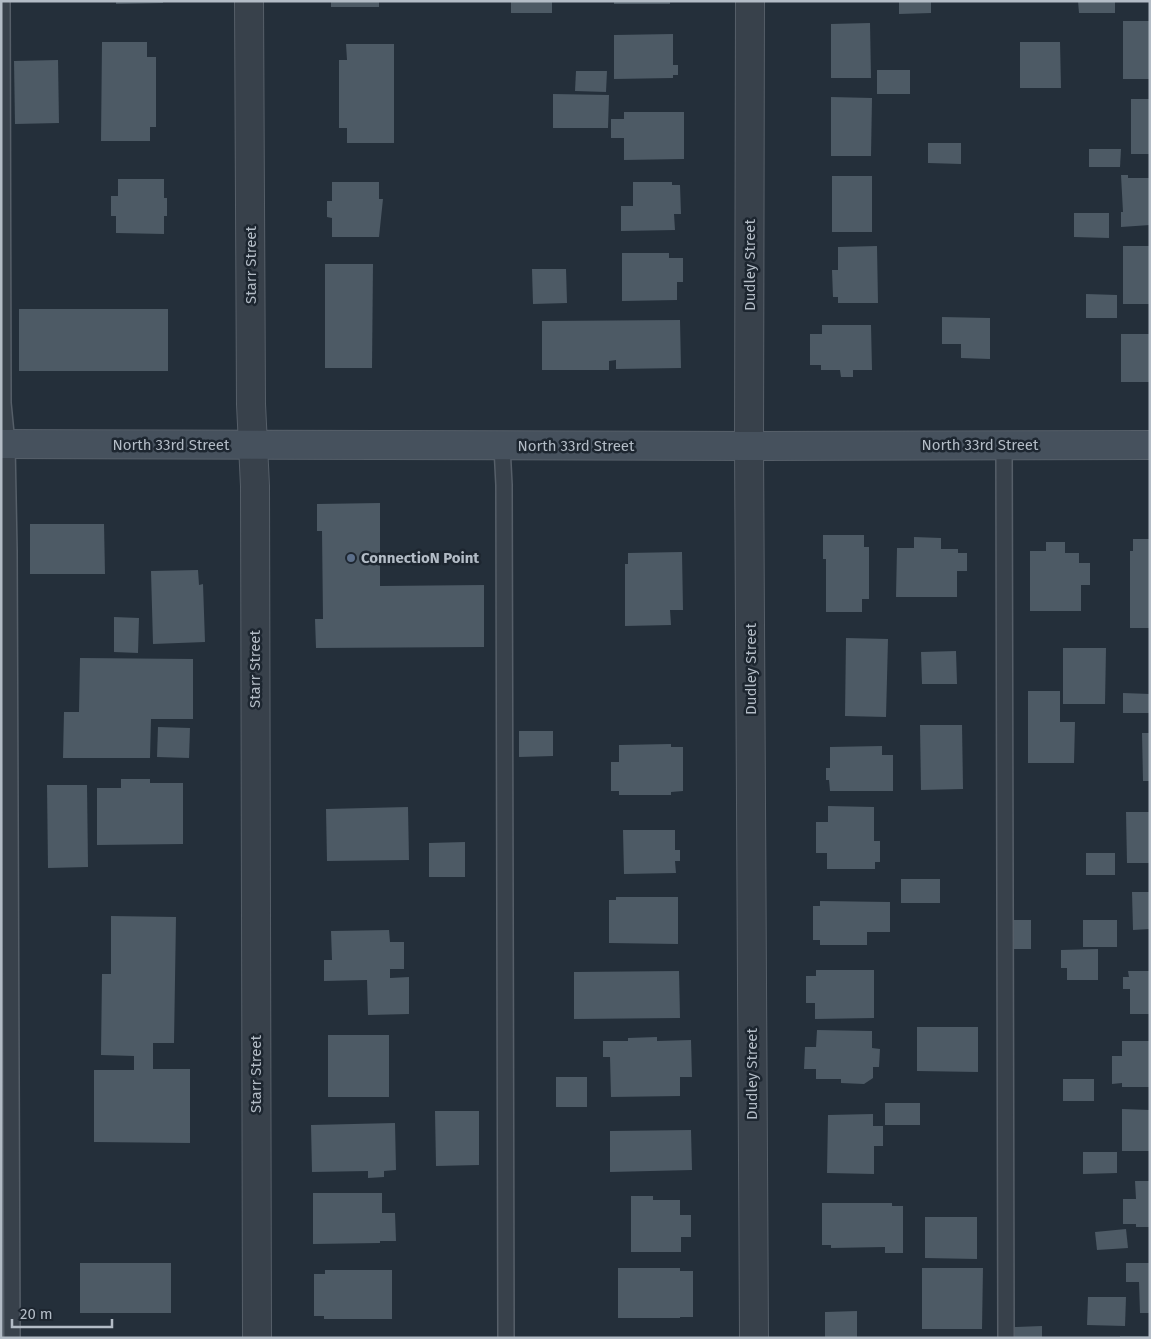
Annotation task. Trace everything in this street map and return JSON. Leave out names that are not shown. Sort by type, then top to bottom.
[{"type":"main road","name":"North 33rd Street","points":[[4,444],[502,446],[1150,445]]},
{"type":"street","name":"Starr Street","points":[[249,1],[251,404],[254,486],[256,1338]]},
{"type":"street","name":"Dudley Street","points":[[750,1],[754,1338]]},
{"type":"lane","points":[[2,1],[3,403],[12,1338]]},
{"type":"lane","points":[[1004,445],[1006,1338]]},
{"type":"lane","points":[[502,446],[504,505],[506,1338]]},
{"type":"building","points":[[116,1],[163,1],[163,3],[116,4]]},
{"type":"building","points":[[331,1],[379,1],[379,7],[331,7]]},
{"type":"building","points":[[511,1],[552,1],[552,13],[511,13]]},
{"type":"building","points":[[614,1],[670,1],[670,4],[614,4]]},
{"type":"building","points":[[899,1],[931,1],[931,13],[899,14]]},
{"type":"building","points":[[1078,1],[1115,1],[1115,13],[1079,13]]},
{"type":"building","points":[[1123,21],[1150,21],[1150,79],[1123,79]]},
{"type":"building","points":[[870,23],[871,78],[831,78],[831,24]]},
{"type":"building","points":[[673,34],[673,65],[678,65],[678,75],[673,75],[673,78],[614,79],[614,35]]},
{"type":"building","points":[[102,42],[147,42],[147,57],[156,57],[156,127],[150,127],[150,141],[101,141]]},
{"type":"building","points":[[1020,42],[1060,42],[1061,88],[1020,88]]},
{"type":"building","points":[[346,44],[394,44],[394,143],[347,143],[347,128],[339,128],[339,60],[347,60]]},
{"type":"building","points":[[58,60],[59,123],[15,124],[14,61]]},
{"type":"building","points":[[877,70],[910,70],[910,94],[877,94]]},
{"type":"building","points":[[576,71],[607,71],[606,92],[575,91]]},
{"type":"building","points":[[553,94],[609,95],[608,128],[553,128]]},
{"type":"building","points":[[831,97],[872,98],[871,156],[831,156]]},
{"type":"building","points":[[1131,99],[1150,99],[1150,154],[1131,154]]},
{"type":"building","points":[[624,112],[684,112],[684,159],[624,160],[624,138],[611,138],[611,119],[624,119]]},
{"type":"building","points":[[928,143],[961,143],[961,164],[928,163]]},
{"type":"building","points":[[1089,149],[1121,149],[1120,167],[1089,167]]},
{"type":"building","points":[[1121,175],[1128,175],[1128,178],[1150,178],[1150,225],[1121,227],[1121,212],[1123,212]]},
{"type":"building","points":[[832,176],[872,176],[872,232],[832,232]]},
{"type":"building","points":[[118,179],[164,179],[164,198],[167,198],[167,216],[164,216],[164,234],[116,233],[116,216],[111,216],[111,196],[118,196]]},
{"type":"building","points":[[332,182],[379,182],[379,199],[383,199],[379,237],[332,237],[332,218],[327,217],[327,201],[332,201]]},
{"type":"building","points":[[633,182],[672,182],[672,185],[680,185],[681,214],[674,214],[675,230],[621,231],[621,206],[633,206]]},
{"type":"building","points":[[1074,213],[1109,213],[1109,238],[1074,237]]},
{"type":"building","points":[[877,246],[878,303],[838,303],[838,297],[833,297],[832,270],[838,270],[838,247]]},
{"type":"building","points":[[1123,246],[1150,246],[1150,304],[1123,304]]},
{"type":"building","points":[[622,253],[669,253],[669,258],[683,258],[683,282],[677,282],[677,300],[622,301]]},
{"type":"building","points":[[325,264],[373,264],[372,368],[325,368]]},
{"type":"building","points":[[532,269],[566,269],[567,303],[533,304]]},
{"type":"building","points":[[1086,294],[1117,295],[1117,318],[1086,318]]},
{"type":"building","points":[[19,309],[168,309],[168,371],[19,371]]},
{"type":"building","points":[[942,317],[990,318],[990,359],[961,358],[961,344],[942,344]]},
{"type":"building","points":[[680,320],[681,368],[616,369],[616,360],[609,361],[609,370],[542,370],[542,321]]},
{"type":"building","points":[[822,325],[871,325],[872,370],[853,370],[853,377],[841,377],[840,370],[821,370],[821,365],[810,365],[810,334],[822,334]]},
{"type":"building","points":[[1121,334],[1150,334],[1150,382],[1121,382]]},
{"type":"building","name":"ConnectioN Point","points":[[380,503],[380,586],[484,585],[484,647],[316,648],[315,619],[323,619],[322,531],[317,531],[317,504]]},
{"type":"building","points":[[30,524],[104,524],[105,574],[30,574]]},
{"type":"building","points":[[823,535],[864,535],[864,547],[869,547],[869,599],[862,599],[862,612],[826,612],[826,559],[823,559]]},
{"type":"building","points":[[914,537],[941,538],[941,549],[958,549],[958,553],[967,553],[967,571],[957,571],[957,597],[896,597],[897,548],[914,548]]},
{"type":"building","points":[[1133,539],[1150,539],[1150,628],[1130,628],[1130,551],[1133,551]]},
{"type":"building","points":[[1046,542],[1065,542],[1065,553],[1079,553],[1079,563],[1090,563],[1090,585],[1081,585],[1081,611],[1030,611],[1030,551],[1046,551]]},
{"type":"building","points":[[682,552],[683,610],[670,610],[671,625],[625,626],[625,564],[628,564],[628,553]]},
{"type":"building","points":[[198,570],[199,585],[203,584],[205,642],[153,644],[151,571]]},
{"type":"building","points":[[114,617],[139,618],[138,653],[114,652]]},
{"type":"building","points":[[846,638],[888,639],[886,717],[845,716]]},
{"type":"building","points":[[1063,648],[1106,648],[1105,704],[1063,704]]},
{"type":"building","points":[[956,651],[957,684],[922,684],[921,652]]},
{"type":"building","points":[[80,658],[193,659],[193,719],[151,719],[150,758],[63,758],[64,712],[79,712]]},
{"type":"building","points":[[1028,691],[1060,691],[1060,722],[1075,722],[1074,763],[1028,763]]},
{"type":"building","points":[[1123,693],[1150,694],[1150,713],[1123,713]]},
{"type":"building","points":[[920,725],[962,725],[963,789],[921,790]]},
{"type":"building","points":[[158,727],[190,728],[189,758],[157,757]]},
{"type":"building","points":[[519,731],[553,731],[553,756],[519,757]]},
{"type":"building","points":[[1142,733],[1150,733],[1150,781],[1143,781]]},
{"type":"building","points":[[671,744],[671,747],[683,747],[683,791],[671,792],[671,795],[619,795],[619,791],[611,791],[611,762],[619,762],[619,745]]},
{"type":"building","points":[[882,746],[882,755],[893,755],[893,791],[830,791],[829,780],[826,780],[826,768],[830,768],[830,747]]},
{"type":"building","points":[[121,779],[150,779],[150,783],[183,783],[183,844],[97,845],[97,788],[121,788]]},
{"type":"building","points":[[47,785],[87,785],[88,867],[48,868]]},
{"type":"building","points":[[828,806],[874,807],[874,841],[880,841],[880,862],[875,862],[875,869],[827,869],[827,853],[816,853],[816,822],[828,822]]},
{"type":"building","points":[[408,807],[409,860],[327,861],[326,809]]},
{"type":"building","points":[[1126,812],[1150,812],[1150,863],[1127,863]]},
{"type":"building","points":[[623,830],[675,830],[675,850],[680,850],[680,861],[675,861],[676,873],[624,874]]},
{"type":"building","points":[[465,842],[465,877],[429,877],[429,843]]},
{"type":"building","points":[[1086,853],[1115,853],[1115,875],[1086,875]]},
{"type":"building","points":[[901,879],[940,879],[940,903],[901,903]]},
{"type":"building","points":[[1132,892],[1150,892],[1150,929],[1133,930]]},
{"type":"building","points":[[616,897],[678,897],[678,944],[609,943],[609,900],[616,900]]},
{"type":"building","points":[[820,901],[890,902],[890,932],[867,932],[867,945],[820,945],[820,940],[813,940],[813,906],[820,906]]},
{"type":"building","points":[[111,916],[176,917],[174,1043],[153,1043],[153,1069],[190,1069],[190,1143],[94,1142],[94,1070],[134,1070],[134,1056],[101,1055],[102,974],[111,974]]},
{"type":"building","points":[[1012,920],[1031,920],[1031,949],[1012,949]]},
{"type":"building","points":[[1083,920],[1117,920],[1117,947],[1083,947]]},
{"type":"building","points":[[389,930],[390,942],[404,942],[404,969],[390,969],[390,978],[409,977],[409,1014],[368,1015],[367,980],[324,981],[324,960],[332,960],[331,931]]},
{"type":"building","points":[[1098,949],[1098,980],[1067,980],[1067,968],[1061,968],[1061,950]]},
{"type":"building","points":[[816,970],[874,970],[874,1018],[815,1019],[815,1003],[806,1003],[806,976],[816,976]]},
{"type":"building","points":[[679,971],[680,1018],[574,1019],[574,972]]},
{"type":"building","points":[[1128,971],[1150,971],[1150,1014],[1130,1014],[1130,989],[1123,989],[1123,977],[1129,977]]},
{"type":"building","points":[[917,1027],[978,1027],[978,1072],[917,1071]]},
{"type":"building","points":[[817,1030],[872,1031],[872,1048],[880,1049],[879,1067],[873,1067],[873,1078],[864,1084],[841,1083],[841,1079],[816,1079],[816,1069],[804,1069],[805,1047],[816,1047]]},
{"type":"building","points":[[328,1035],[389,1035],[389,1097],[328,1097]]},
{"type":"building","points":[[657,1037],[657,1041],[691,1040],[692,1077],[680,1077],[680,1096],[611,1097],[610,1057],[603,1057],[603,1041],[628,1041],[628,1038]]},
{"type":"building","points":[[1122,1041],[1150,1041],[1150,1087],[1122,1087],[1122,1083],[1112,1084],[1112,1056],[1122,1056]]},
{"type":"building","points":[[556,1077],[587,1077],[587,1107],[556,1107]]},
{"type":"building","points":[[1063,1079],[1094,1079],[1094,1101],[1063,1101]]},
{"type":"building","points":[[885,1103],[920,1103],[920,1125],[885,1125]]},
{"type":"building","points":[[1122,1109],[1150,1110],[1150,1151],[1122,1151]]},
{"type":"building","points":[[435,1111],[479,1111],[479,1165],[436,1166]]},
{"type":"building","points":[[873,1114],[873,1126],[883,1126],[883,1146],[874,1146],[874,1174],[827,1173],[828,1115]]},
{"type":"building","points":[[395,1123],[396,1170],[384,1171],[384,1177],[368,1178],[368,1171],[312,1172],[311,1125]]},
{"type":"building","points":[[691,1130],[692,1170],[610,1172],[610,1131]]},
{"type":"building","points":[[1083,1152],[1117,1152],[1117,1173],[1083,1174]]},
{"type":"building","points":[[1135,1181],[1150,1181],[1150,1227],[1136,1227],[1136,1224],[1123,1224],[1123,1199],[1136,1199]]},
{"type":"building","points":[[313,1193],[382,1193],[382,1213],[395,1213],[396,1241],[313,1244]]},
{"type":"building","points":[[631,1196],[653,1196],[653,1200],[680,1200],[680,1215],[691,1215],[691,1237],[681,1237],[681,1252],[631,1252]]},
{"type":"building","points":[[822,1203],[892,1203],[892,1206],[903,1206],[903,1253],[885,1253],[885,1247],[831,1248],[831,1245],[822,1245]]},
{"type":"building","points":[[925,1217],[977,1217],[977,1259],[925,1258]]},
{"type":"building","points":[[1126,1229],[1128,1248],[1097,1250],[1095,1232]]},
{"type":"building","points":[[80,1263],[171,1263],[171,1313],[80,1313]]},
{"type":"building","points":[[1126,1263],[1150,1263],[1150,1313],[1140,1313],[1139,1282],[1126,1282]]},
{"type":"building","points":[[618,1268],[680,1268],[680,1271],[693,1271],[693,1317],[618,1318]]},
{"type":"building","points":[[922,1268],[983,1268],[982,1329],[922,1329]]},
{"type":"building","points":[[325,1270],[392,1270],[392,1319],[324,1319],[324,1316],[314,1316],[314,1274],[325,1274]]},
{"type":"building","points":[[1088,1297],[1126,1297],[1125,1326],[1087,1325]]},
{"type":"building","points":[[857,1311],[857,1338],[825,1338],[825,1312]]},
{"type":"building","points":[[1042,1326],[1042,1338],[1015,1338],[1015,1327]]},
{"type":"building","points":[[1120,1336],[1150,1336],[1150,1338],[1120,1338]]},
{"type":"place","name":"ConnectioN Point","points":[[351,558]]}]
